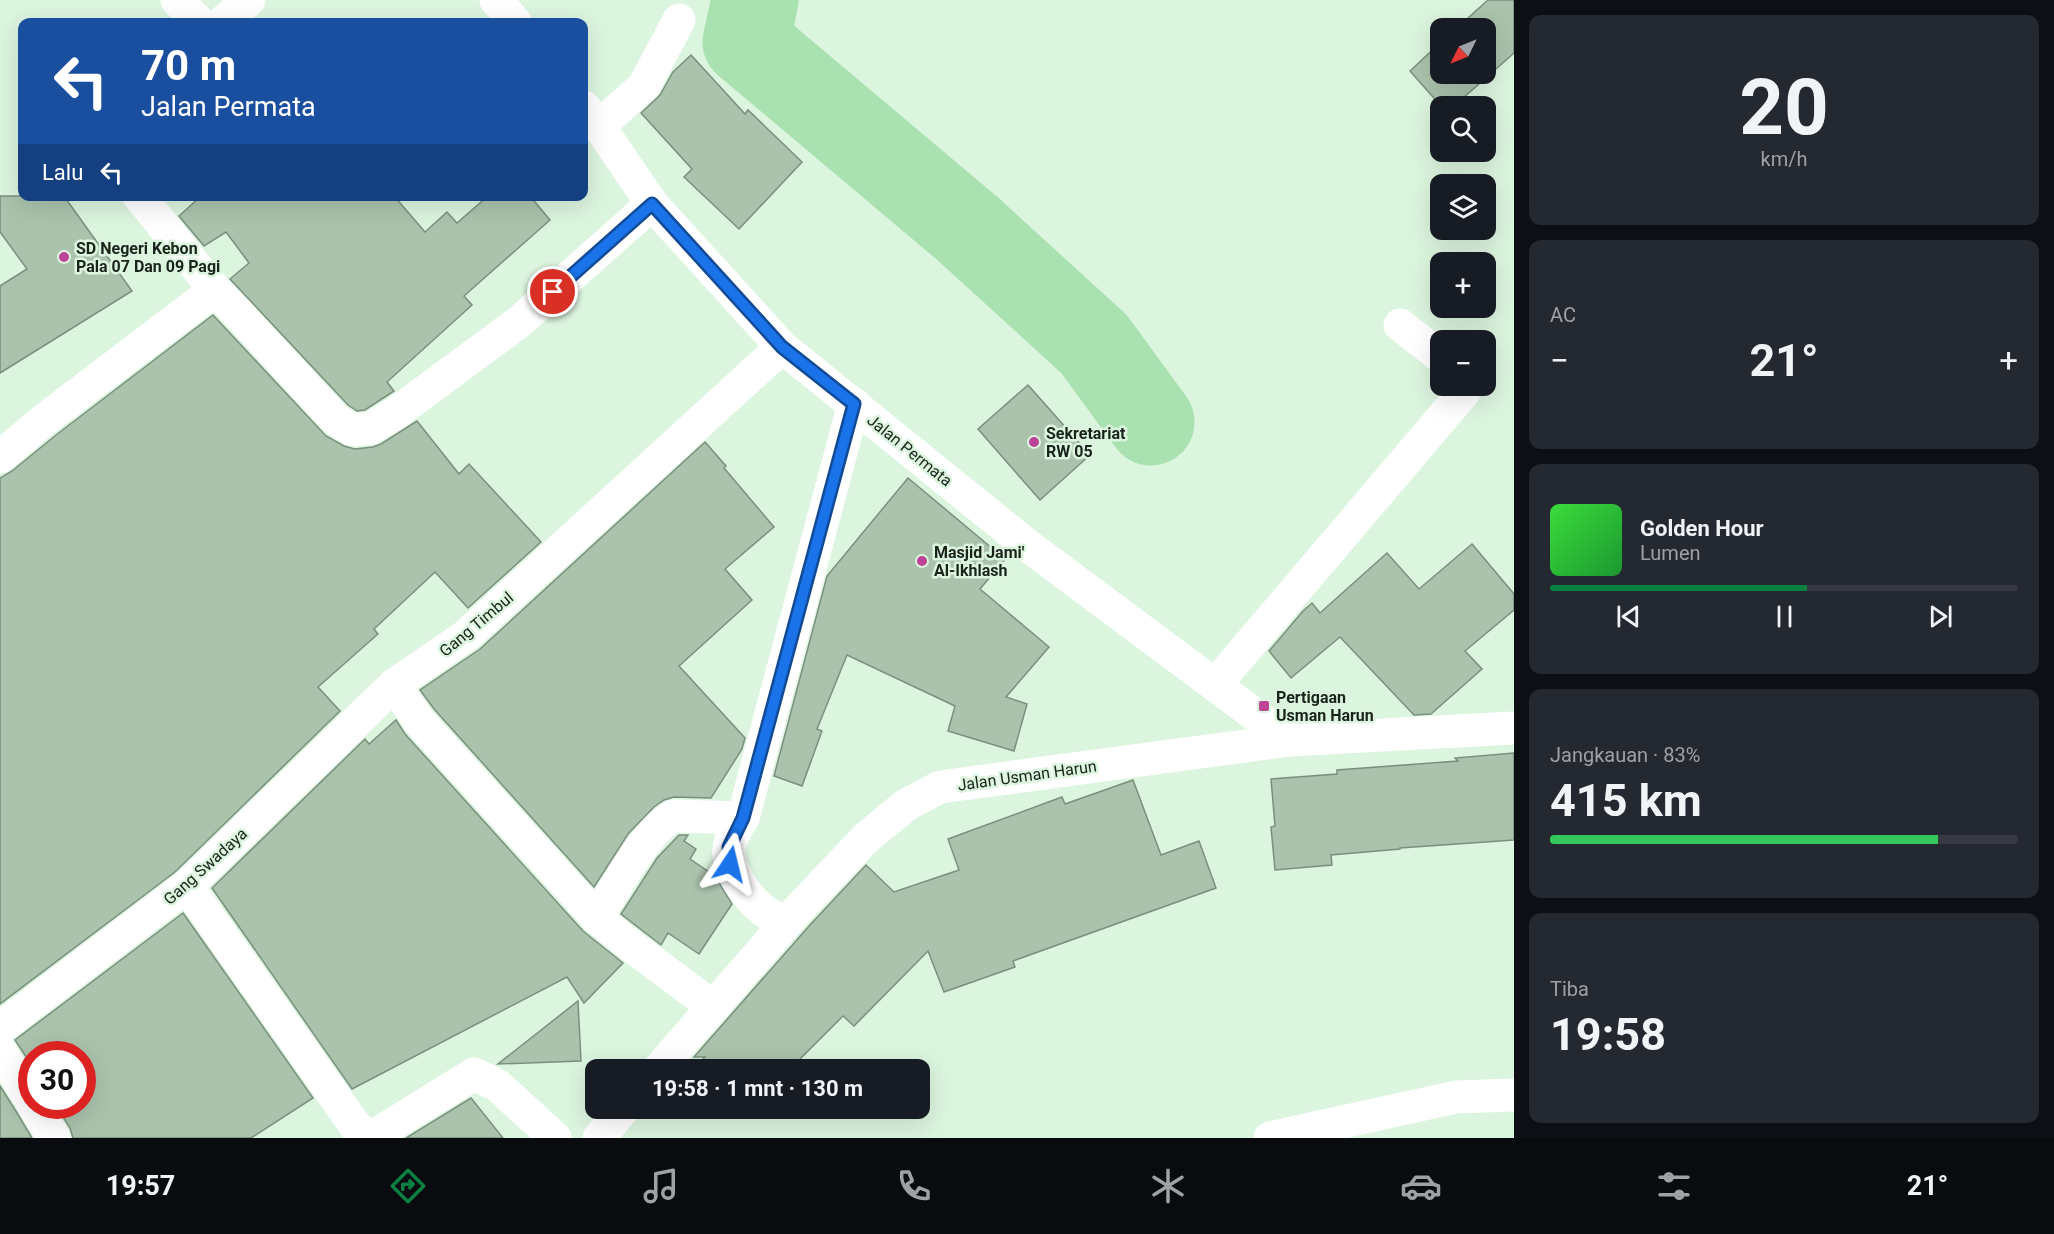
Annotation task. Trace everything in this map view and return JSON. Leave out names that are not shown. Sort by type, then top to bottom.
[{"type":"main road","points":[[177,0],[195,18]]},
{"type":"main road","points":[[229,18],[249,0]]},
{"type":"main road","points":[[496,0],[512,18]]},
{"type":"main road","points":[[591,116],[644,86],[679,20]]},
{"type":"main road","name":"Jalan Permata","points":[[591,116],[652,204],[782,347],[1027,545],[1289,740]]},
{"type":"main road","points":[[143,201],[215,290],[336,420],[353,430],[371,428],[396,413],[477,354],[519,322],[652,204]]},
{"type":"main road","points":[[0,457],[44,420],[215,290]]},
{"type":"main road","points":[[1400,325],[1430,348]]},
{"type":"main road","name":"Gang Timbul","points":[[394,685],[467,635],[782,347]]},
{"type":"main road","points":[[1215,685],[1461,396]]},
{"type":"main road","points":[[789,919],[776,918],[749,895],[735,878],[730,864],[729,847],[743,818],[854,404]]},
{"type":"main road","points":[[394,685],[419,721],[597,918],[712,1006]]},
{"type":"main road","name":"Gang Swadaya","points":[[0,1028],[187,886],[394,685]]},
{"type":"main road","name":"Jalan Usman Harun","points":[[667,1059],[789,919],[866,838],[906,805],[940,787],[1289,740],[1514,728]]},
{"type":"main road","points":[[597,918],[637,855],[665,819],[674,816],[743,818]]},
{"type":"main road","points":[[187,886],[356,1127],[366,1135],[377,1134],[474,1074],[497,1085],[555,1138]]},
{"type":"main road","points":[[0,1051],[18,1080]]},
{"type":"main road","points":[[1270,1138],[1456,1097],[1514,1095]]},
{"type":"main road","points":[[42,1119],[54,1138]]},
{"type":"main road","points":[[599,1138],[615,1119]]},
{"type":"building","points":[[1488,0],[1514,0],[1514,53],[1496,69],[1496,18],[1468,18]]},
{"type":"building","points":[[1430,52],[1430,84],[1479,84],[1465,96],[1432,96],[1410,71]]},
{"type":"building","points":[[691,55],[745,114],[748,110],[802,162],[739,229],[684,177],[692,169],[641,113],[660,95],[673,72]]},
{"type":"building","points":[[0,196],[18,196],[18,201],[68,201],[132,291],[0,373],[0,286],[27,269],[0,232]]},
{"type":"building","points":[[196,201],[398,201],[425,232],[447,212],[457,223],[482,201],[534,201],[550,220],[464,296],[472,305],[387,382],[394,391],[365,410],[357,411],[348,405],[230,279],[249,263],[226,232],[204,246],[179,216]]},
{"type":"building","points":[[213,315],[326,436],[355,449],[373,447],[417,421],[459,474],[469,464],[541,542],[468,608],[435,572],[374,629],[378,634],[318,687],[340,711],[175,872],[0,1004],[0,478]]},
{"type":"building","name":"Sekretariat RW 05","points":[[1028,385],[1090,455],[1040,500],[978,429]]},
{"type":"building","points":[[705,442],[774,527],[725,569],[752,600],[679,666],[745,738],[742,749],[711,798],[674,797],[654,807],[628,834],[594,887],[434,709],[420,690],[480,649]]},
{"type":"building","points":[[908,478],[1005,559],[980,589],[1049,647],[1006,697],[1027,704],[1014,751],[948,731],[955,706],[847,655],[817,729],[822,731],[802,786],[774,776],[827,576]]},
{"type":"building","points":[[1472,544],[1514,594],[1514,610],[1465,651],[1482,669],[1431,714],[1414,715],[1340,637],[1291,678],[1269,651],[1312,603],[1320,613],[1387,553],[1419,589]]},
{"type":"building","points":[[396,720],[405,734],[583,931],[623,963],[584,1003],[567,977],[352,1089],[212,888],[365,739],[369,744]]},
{"type":"building","points":[[1514,753],[1514,840],[1331,855],[1332,865],[1275,870],[1271,827],[1275,826],[1271,779],[1337,774],[1337,770],[1458,761],[1455,758]]},
{"type":"building","points":[[1133,780],[1161,855],[1199,841],[1216,888],[1013,961],[1015,967],[944,992],[928,951],[854,1026],[843,1016],[800,1059],[703,1059],[705,1057],[694,1057],[866,865],[894,892],[959,870],[948,839],[1062,797],[1065,804]]},
{"type":"building","points":[[679,835],[688,835],[684,841],[696,849],[690,859],[715,876],[732,904],[699,954],[668,933],[661,945],[621,914],[657,858]]},
{"type":"building","points":[[183,913],[313,1098],[251,1138],[73,1138],[64,1119],[96,1119],[96,1041],[18,1041],[18,1045],[15,1040]]},
{"type":"building","points":[[578,1001],[581,1061],[498,1064]]},
{"type":"building","points":[[0,1086],[18,1115],[18,1119],[21,1119],[32,1138],[0,1138]]},
{"type":"building","points":[[471,1098],[503,1138],[406,1138]]},
{"type":"waterway","points":[[755,0],[746,42],[968,229],[1094,344],[1151,422]]},
{"type":"place","name":"SD Negeri Kebon Pala 07 Dan 09 Pagi","points":[[64,257]]},
{"type":"place","name":"Sekretariat RW 05","points":[[1034,442]]},
{"type":"place","name":"Masjid Jami' Al-Ikhlash","points":[[922,561]]},
{"type":"place","name":"Pertigaan Usman Harun","points":[[1264,706]]},
{"type":"route","points":[[553,292],[652,204],[782,347],[854,404],[743,818],[729,847],[730,864]]}]
